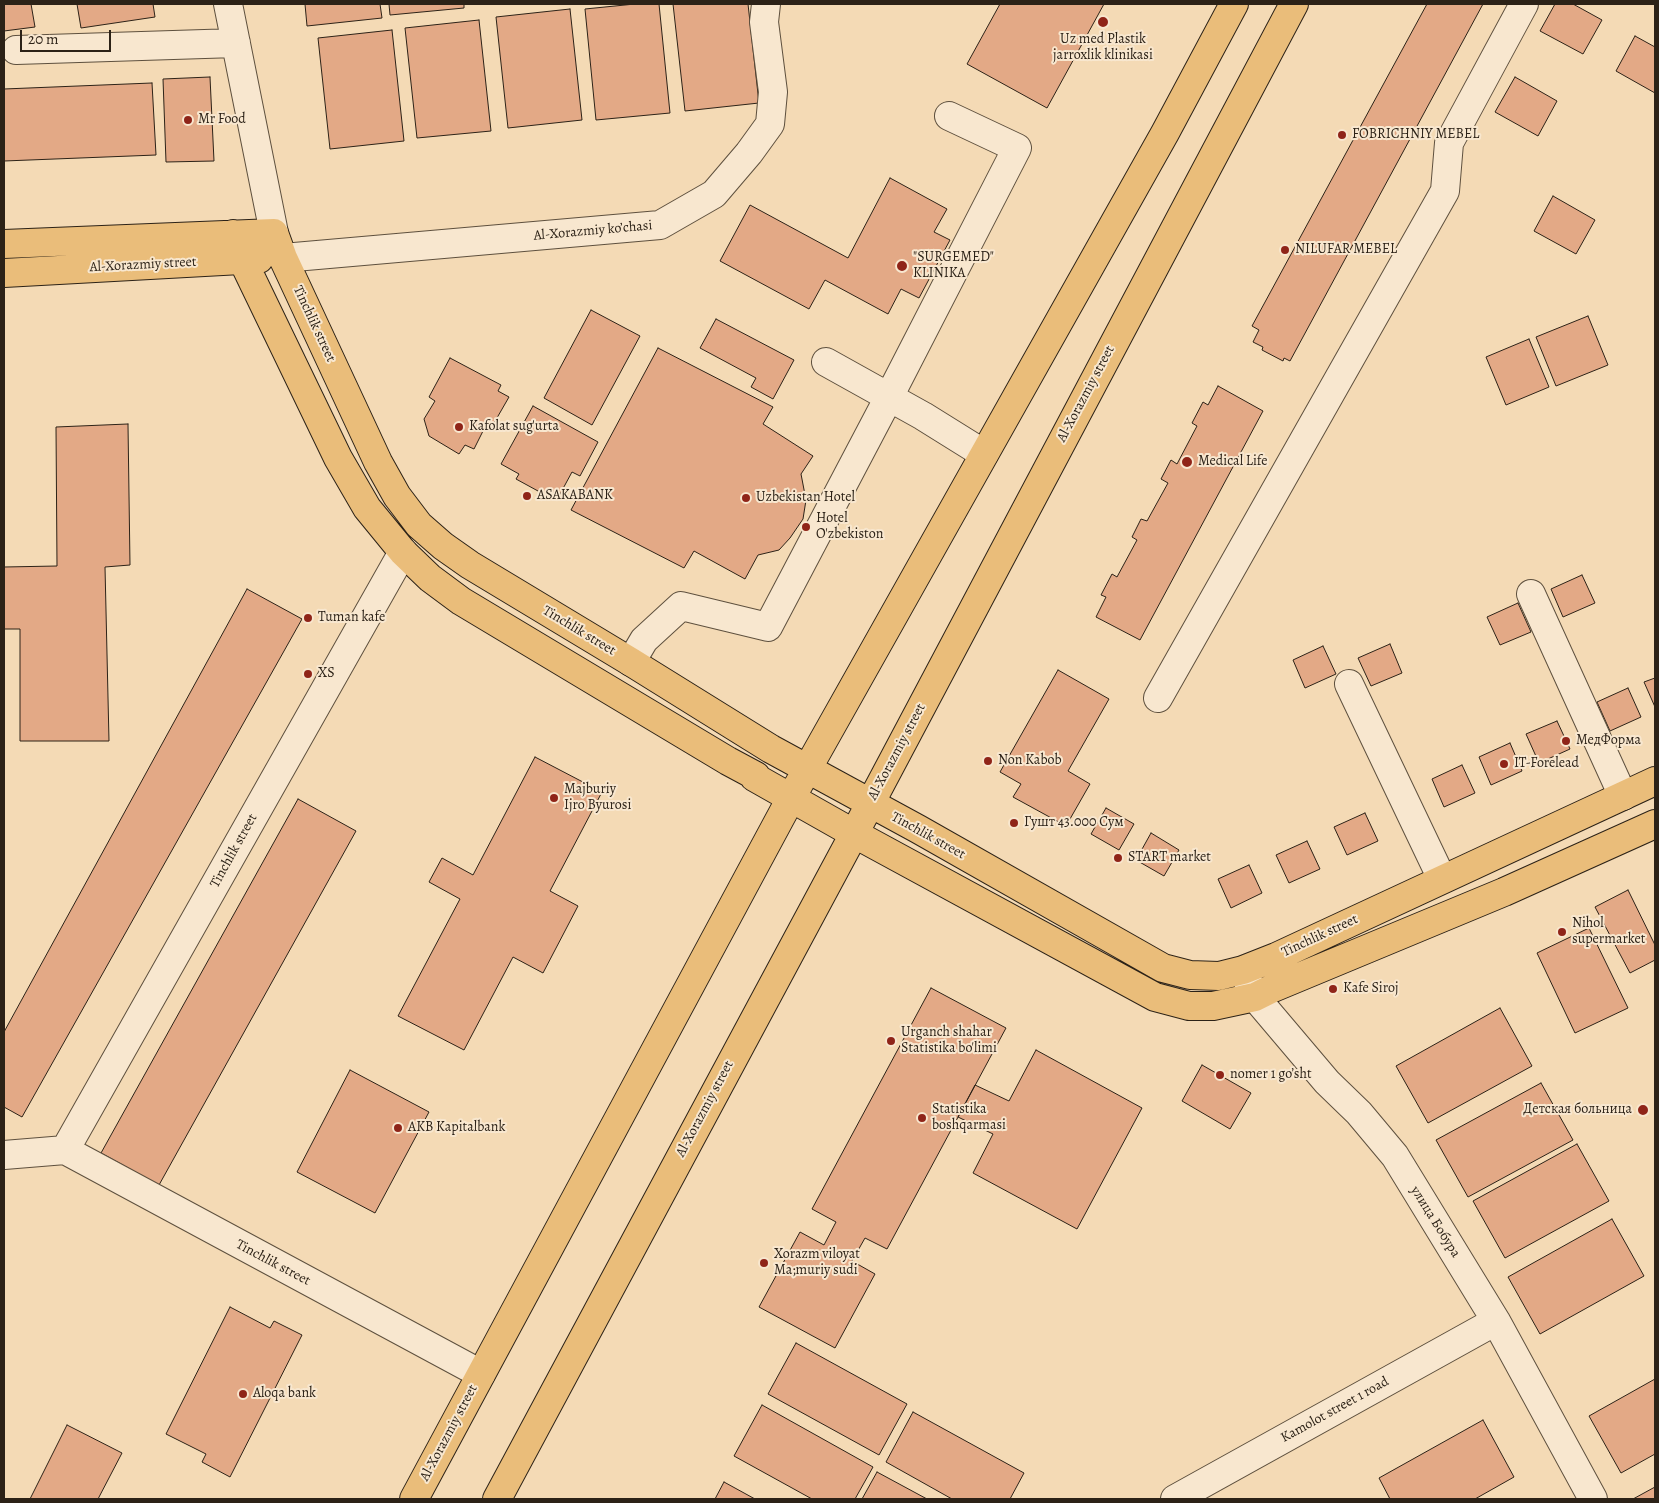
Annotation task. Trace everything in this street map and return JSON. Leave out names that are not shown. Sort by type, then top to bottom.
[{"type":"main road","points":[[984,454],[1165,133],[1234,4]]},
{"type":"main road","name":"Al-Xorazmiy street","points":[[497,1499],[870,804],[1294,4]]},
{"type":"main road","name":"Al-Xorazmiy street","points":[[4,244],[238,247]]},
{"type":"main road","name":"Al-Xorazmiy street","points":[[4,273],[238,247],[278,245]]},
{"type":"main road","name":"Tinchlik street","points":[[278,245],[378,462],[397,496],[419,525],[443,546],[470,565],[771,749],[918,829],[1163,968],[1190,975],[1219,976],[1243,970],[1285,953],[1655,781]]},
{"type":"main road","name":"Tinchlik street","points":[[238,247],[338,458],[367,508],[403,552],[430,578],[461,601],[791,798],[1155,997],[1189,1006],[1213,1006],[1254,997],[1504,892],[1655,824]]},
{"type":"main road","name":"Al-Xorazmiy street","points":[[414,1499],[791,798],[984,454]]},
{"type":"street","points":[[228,4],[278,245]]},
{"type":"street","name":"Al-Xorazmiy ko’chasi","points":[[278,245],[660,225],[714,194],[749,153],[770,124],[773,92],[764,22],[766,4]]},
{"type":"street","points":[[1158,698],[1446,192],[1449,144],[1524,4]]},
{"type":"street","points":[[16,50],[236,43]]},
{"type":"street","points":[[631,662],[644,640],[680,606],[768,627],[1017,148],[949,116]]},
{"type":"street","points":[[826,362],[923,416],[984,454]]},
{"type":"street","name":"Tinchlik street","points":[[403,552],[65,1150],[481,1374]]},
{"type":"street","points":[[1531,594],[1623,796]]},
{"type":"street","points":[[1349,684],[1442,879]]},
{"type":"street","name":"улица Бобура","points":[[1243,970],[1254,997],[1327,1082],[1359,1114],[1395,1156],[1496,1321],[1594,1499]]},
{"type":"street","points":[[4,1155],[65,1150]]},
{"type":"street","name":"Kamolot street 1 road","points":[[1174,1499],[1496,1321]]},
{"type":"building","points":[[4,4],[31,4],[35,27],[4,31]]},
{"type":"building","points":[[77,4],[153,4],[155,17],[81,28]]},
{"type":"building","points":[[305,4],[380,4],[382,18],[307,26]]},
{"type":"building","points":[[389,4],[464,4],[464,8],[390,15]]},
{"type":"building","points":[[635,4],[659,4],[670,113],[596,120],[585,9]]},
{"type":"building","points":[[673,4],[748,4],[759,103],[685,111]]},
{"type":"building","points":[[1000,4],[1104,4],[1047,108],[967,64]]},
{"type":"building","points":[[1427,4],[1483,4],[1290,361],[1284,358],[1283,361],[1262,350],[1263,347],[1253,342],[1259,330],[1252,326]]},
{"type":"building","points":[[1555,4],[1573,4],[1602,20],[1583,54],[1540,31]]},
{"type":"building","points":[[570,9],[582,120],[508,128],[496,17]]},
{"type":"building","points":[[479,20],[491,131],[417,138],[405,28]]},
{"type":"building","points":[[392,30],[404,141],[330,149],[318,38]]},
{"type":"building","points":[[1635,36],[1655,47],[1655,93],[1616,71]]},
{"type":"building","name":"Mr Food","points":[[210,77],[214,161],[166,162],[163,79]]},
{"type":"building","points":[[1515,77],[1557,101],[1538,136],[1495,112]]},
{"type":"building","points":[[152,83],[156,155],[4,161],[4,89]]},
{"type":"building","points":[[890,178],[947,209],[934,232],[950,240],[919,298],[901,289],[888,314],[825,280],[809,309],[720,261],[750,205],[848,258]]},
{"type":"building","points":[[1553,196],[1595,220],[1576,254],[1534,231]]},
{"type":"building","points":[[591,310],[640,336],[592,425],[544,398]]},
{"type":"building","points":[[1588,316],[1608,365],[1556,386],[1536,337]]},
{"type":"building","points":[[716,319],[794,360],[773,399],[751,387],[756,378],[700,348]]},
{"type":"building","points":[[1529,339],[1549,387],[1506,405],[1486,357]]},
{"type":"building","points":[[658,348],[773,407],[763,424],[813,456],[801,474],[806,500],[803,519],[779,550],[758,555],[745,579],[694,551],[684,568],[571,510]]},
{"type":"building","points":[[450,358],[501,385],[498,391],[509,397],[490,430],[485,427],[474,449],[465,445],[459,454],[429,436],[424,419],[435,401],[429,397]]},
{"type":"building","points":[[1218,386],[1263,411],[1140,640],[1096,617],[1106,597],[1101,595],[1112,574],[1117,577],[1137,540],[1132,537],[1141,519],[1147,521],[1168,483],[1161,479],[1171,460],[1177,464],[1197,426],[1192,423],[1203,402],[1208,405]]},
{"type":"building","points":[[533,406],[598,442],[580,476],[572,472],[559,496],[552,492],[549,497],[516,479],[519,474],[501,464]]},
{"type":"building","points":[[128,424],[130,565],[105,567],[109,741],[20,741],[20,629],[4,629],[4,567],[57,566],[56,427]]},
{"type":"building","points":[[1582,575],[1595,603],[1563,617],[1551,589]]},
{"type":"building","points":[[247,589],[302,619],[22,1117],[4,1107],[4,1032]]},
{"type":"building","points":[[1518,603],[1531,632],[1500,645],[1487,617]]},
{"type":"building","points":[[1390,644],[1402,673],[1371,686],[1358,658]]},
{"type":"building","points":[[1323,646],[1336,674],[1305,688],[1293,660]]},
{"type":"building","points":[[1058,670],[1109,699],[1068,771],[1090,784],[1066,826],[1013,797],[1021,784],[1000,772]]},
{"type":"building","points":[[1655,678],[1655,707],[1644,682]]},
{"type":"building","points":[[1628,688],[1641,717],[1610,731],[1597,702]]},
{"type":"building","points":[[1557,721],[1570,749],[1539,763],[1526,734]]},
{"type":"building","points":[[1510,743],[1522,771],[1491,785],[1479,757]]},
{"type":"building","points":[[535,757],[602,792],[550,891],[578,906],[543,973],[513,957],[464,1050],[398,1016],[460,899],[429,882],[442,858],[473,875]]},
{"type":"building","points":[[1462,765],[1475,793],[1444,807],[1432,779]]},
{"type":"building","points":[[298,799],[356,831],[159,1185],[101,1153]]},
{"type":"building","points":[[1106,808],[1134,824],[1119,850],[1091,834]]},
{"type":"building","points":[[1365,813],[1378,841],[1347,855],[1334,827]]},
{"type":"building","points":[[1151,833],[1179,850],[1164,876],[1136,860]]},
{"type":"building","points":[[1307,841],[1320,869],[1289,883],[1276,855]]},
{"type":"building","points":[[1249,865],[1262,893],[1231,908],[1218,879]]},
{"type":"building","points":[[1628,890],[1655,945],[1655,960],[1630,973],[1595,907]]},
{"type":"building","points":[[1589,928],[1628,1008],[1575,1033],[1537,953]]},
{"type":"building","points":[[931,988],[1006,1028],[887,1249],[865,1238],[852,1261],[875,1274],[835,1348],[759,1307],[800,1232],[824,1245],[836,1222],[812,1209]]},
{"type":"building","points":[[1500,1008],[1532,1066],[1428,1123],[1396,1066]]},
{"type":"building","points":[[1036,1050],[1142,1108],[1077,1229],[973,1173],[993,1134],[958,1117],[975,1085],[1009,1101]]},
{"type":"building","points":[[1202,1065],[1251,1093],[1230,1129],[1182,1101]]},
{"type":"building","points":[[350,1070],[429,1112],[375,1213],[297,1172]]},
{"type":"building","points":[[1541,1083],[1573,1140],[1468,1197],[1436,1140]]},
{"type":"building","points":[[1577,1144],[1609,1201],[1505,1258],[1473,1201]]},
{"type":"building","points":[[1612,1219],[1644,1276],[1540,1334],[1508,1277]]},
{"type":"building","points":[[230,1307],[270,1328],[274,1321],[302,1335],[230,1477],[202,1462],[206,1454],[166,1434]]},
{"type":"building","points":[[796,1343],[907,1404],[879,1455],[768,1394]]},
{"type":"building","points":[[1655,1379],[1655,1454],[1621,1473],[1589,1416]]},
{"type":"building","points":[[762,1405],[873,1467],[855,1499],[812,1499],[734,1456]]},
{"type":"building","points":[[913,1412],[1024,1473],[1010,1499],[952,1499],[886,1462]]},
{"type":"building","points":[[1483,1420],[1514,1477],[1475,1499],[1390,1499],[1379,1478]]},
{"type":"building","points":[[67,1425],[122,1453],[98,1499],[30,1499]]},
{"type":"building","points":[[877,1472],[927,1499],[862,1499]]},
{"type":"building","points":[[724,1482],[755,1499],[715,1499]]},
{"type":"building","points":[[1655,1487],[1655,1499],[1633,1499]]},
{"type":"place","name":"Uz med Plastik jarroxlik klinikasi","points":[[1103,22]]},
{"type":"place","name":"Mr Food","points":[[188,120]]},
{"type":"place","name":"FOBRICHNIY MEBEL","points":[[1342,135]]},
{"type":"place","name":"NILUFAR MEBEL","points":[[1285,250]]},
{"type":"place","name":"\"SURGEMED\" KLINIKA","points":[[902,266]]},
{"type":"place","name":"Kafolat sug'urta","points":[[459,427]]},
{"type":"place","name":"Medical Life","points":[[1187,462]]},
{"type":"place","name":"ASAKABANK","points":[[527,496]]},
{"type":"place","name":"Uzbekistan Hotel","points":[[746,498]]},
{"type":"place","name":"Hotel O'zbekiston","points":[[806,527]]},
{"type":"place","name":"Tuman kafe","points":[[308,618]]},
{"type":"place","name":"XS","points":[[308,674]]},
{"type":"place","name":"МедФорма","points":[[1566,741]]},
{"type":"place","name":"Non Kabob","points":[[988,761]]},
{"type":"place","name":"IT-Forelead","points":[[1504,764]]},
{"type":"place","name":"Majburiy Ijro Byurosi","points":[[554,798]]},
{"type":"place","name":"Гушт 43.000 Сум","points":[[1014,823]]},
{"type":"place","name":"START market","points":[[1118,858]]},
{"type":"place","name":"Nihol supermarket","points":[[1562,932]]},
{"type":"place","name":"Kafe Siroj","points":[[1333,989]]},
{"type":"place","name":"Urganch shahar Statistika bo'limi","points":[[891,1041]]},
{"type":"place","name":"nomer 1 go’sht","points":[[1220,1075]]},
{"type":"place","name":"Детская больница","points":[[1643,1110]]},
{"type":"place","name":"Statistika boshqarmasi","points":[[922,1118]]},
{"type":"place","name":"AKB Kapitalbank","points":[[398,1128]]},
{"type":"place","name":"Xorazm viloyat Ma;muriy sudi","points":[[764,1263]]},
{"type":"place","name":"Aloqa bank","points":[[243,1394]]}]
